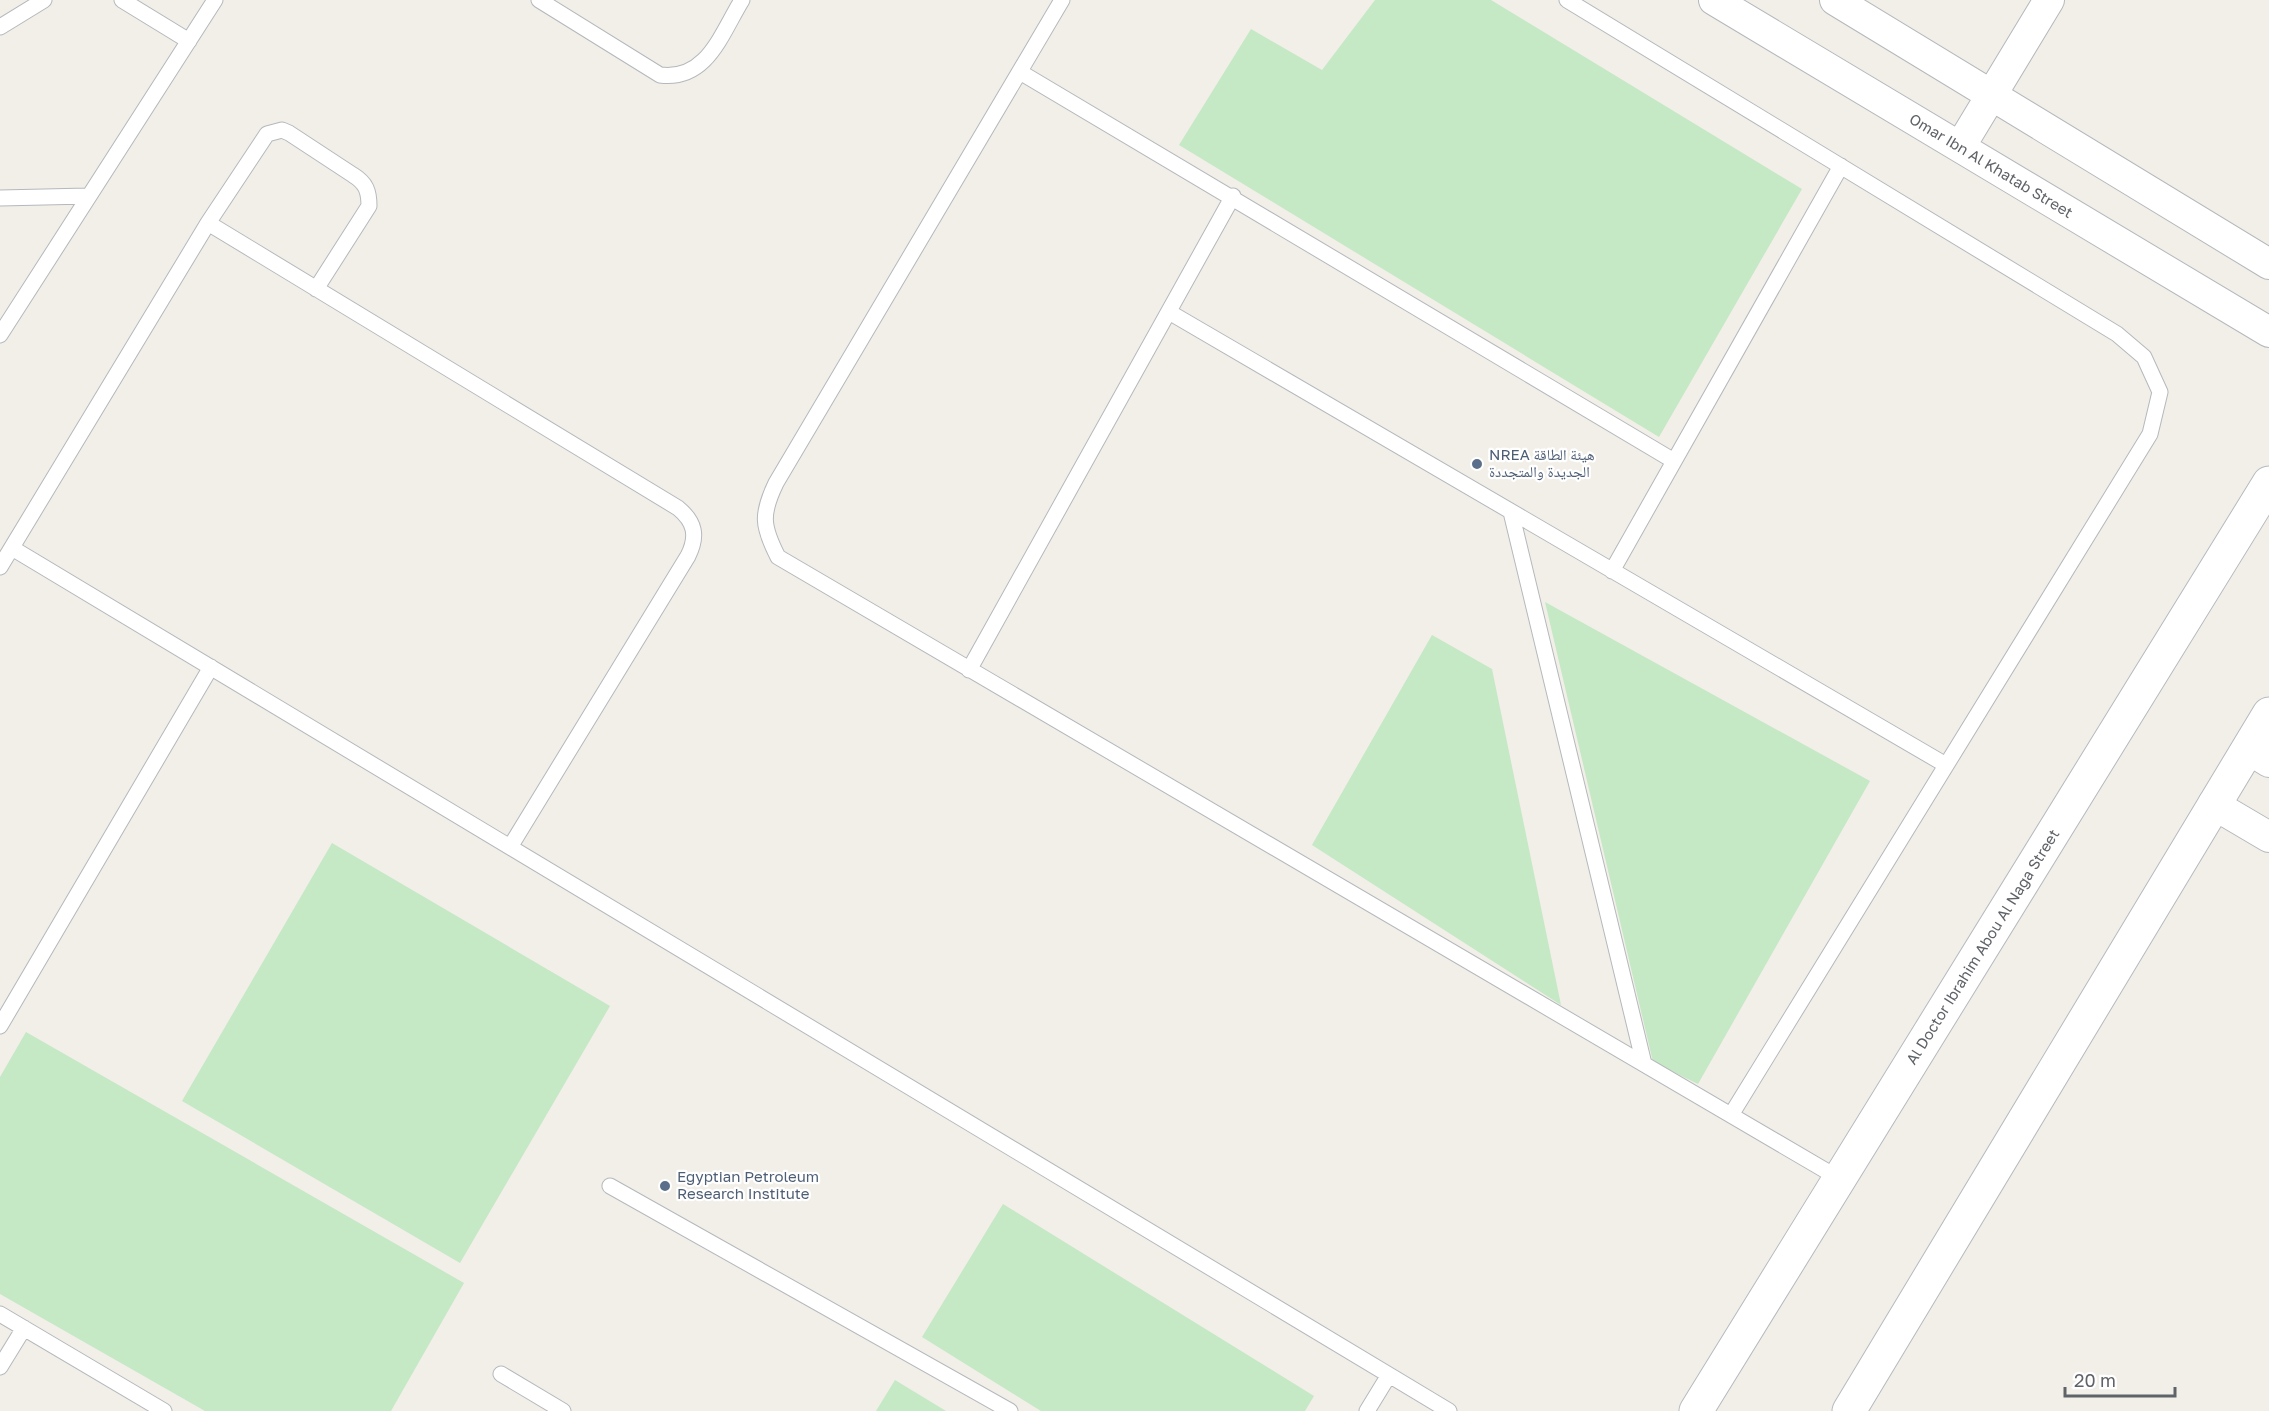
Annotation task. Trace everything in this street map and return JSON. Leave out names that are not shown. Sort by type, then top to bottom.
[{"type":"main road","name":"Al Doctor Ibrahim Abou Al Naga Street","points":[[1696,1411],[2269,483]]},
{"type":"main road","points":[[1850,1411],[2213,804],[2259,755],[2269,714]]},
{"type":"street","name":"Omar Ibn Al Khatab Street","points":[[1714,0],[2269,332]]},
{"type":"street","points":[[1835,0],[2269,264]]},
{"type":"street","points":[[1960,147],[2049,0]]},
{"type":"street","points":[[2213,804],[2269,837]]},
{"type":"lane","points":[[0,27],[44,0]]},
{"type":"lane","points":[[122,0],[189,41]]},
{"type":"lane","points":[[0,335],[215,0]]},
{"type":"lane","points":[[539,0],[660,75],[676,77],[691,73],[704,63],[742,0]]},
{"type":"lane","points":[[1062,0],[776,483],[765,507],[766,534],[778,556],[1840,1179]]},
{"type":"lane","points":[[1567,0],[2117,334],[2145,357],[2160,392],[2150,434],[1731,1115]]},
{"type":"lane","points":[[1020,72],[1233,196],[1674,461]]},
{"type":"lane","points":[[0,567],[208,223],[267,134],[282,130],[364,182],[369,193],[369,206],[316,289]]},
{"type":"lane","points":[[1612,571],[1841,166]]},
{"type":"lane","points":[[0,198],[88,196]]},
{"type":"lane","points":[[969,670],[1233,196]]},
{"type":"lane","points":[[208,223],[689,516],[695,530],[694,544],[688,556],[510,847]]},
{"type":"lane","points":[[1169,312],[1946,765]]},
{"type":"lane","points":[[1511,512],[1644,1064]]},
{"type":"lane","points":[[12,548],[1449,1411]]},
{"type":"lane","points":[[0,1026],[211,667]]},
{"type":"lane","points":[[610,1186],[1010,1411]]},
{"type":"lane","points":[[0,1314],[164,1411]]},
{"type":"lane","points":[[0,1367],[24,1328]]},
{"type":"lane","points":[[501,1374],[563,1411]]},
{"type":"lane","points":[[1367,1411],[1389,1375]]},
{"type":"green space","points":[[1375,0],[1491,0],[1802,189],[1659,437],[1179,145],[1251,29],[1322,70]]},
{"type":"green space","points":[[1545,602],[1870,781],[1698,1084],[1653,1062]]},
{"type":"green space","points":[[1432,635],[1492,669],[1561,1005],[1312,845]]},
{"type":"green space","points":[[332,843],[610,1006],[460,1263],[182,1101]]},
{"type":"green space","points":[[26,1032],[464,1283],[391,1411],[205,1411],[0,1294],[0,1077]]},
{"type":"green space","points":[[1003,1204],[1314,1396],[1305,1411],[1041,1411],[922,1337]]},
{"type":"green space","points":[[895,1380],[946,1411],[876,1411]]},
{"type":"place","name":"NREA هيئة الطاقة الجديدة والمتجددة","points":[[1477,464]]},
{"type":"place","name":"Egyptian Petroleum Research Institute","points":[[665,1186]]}]
